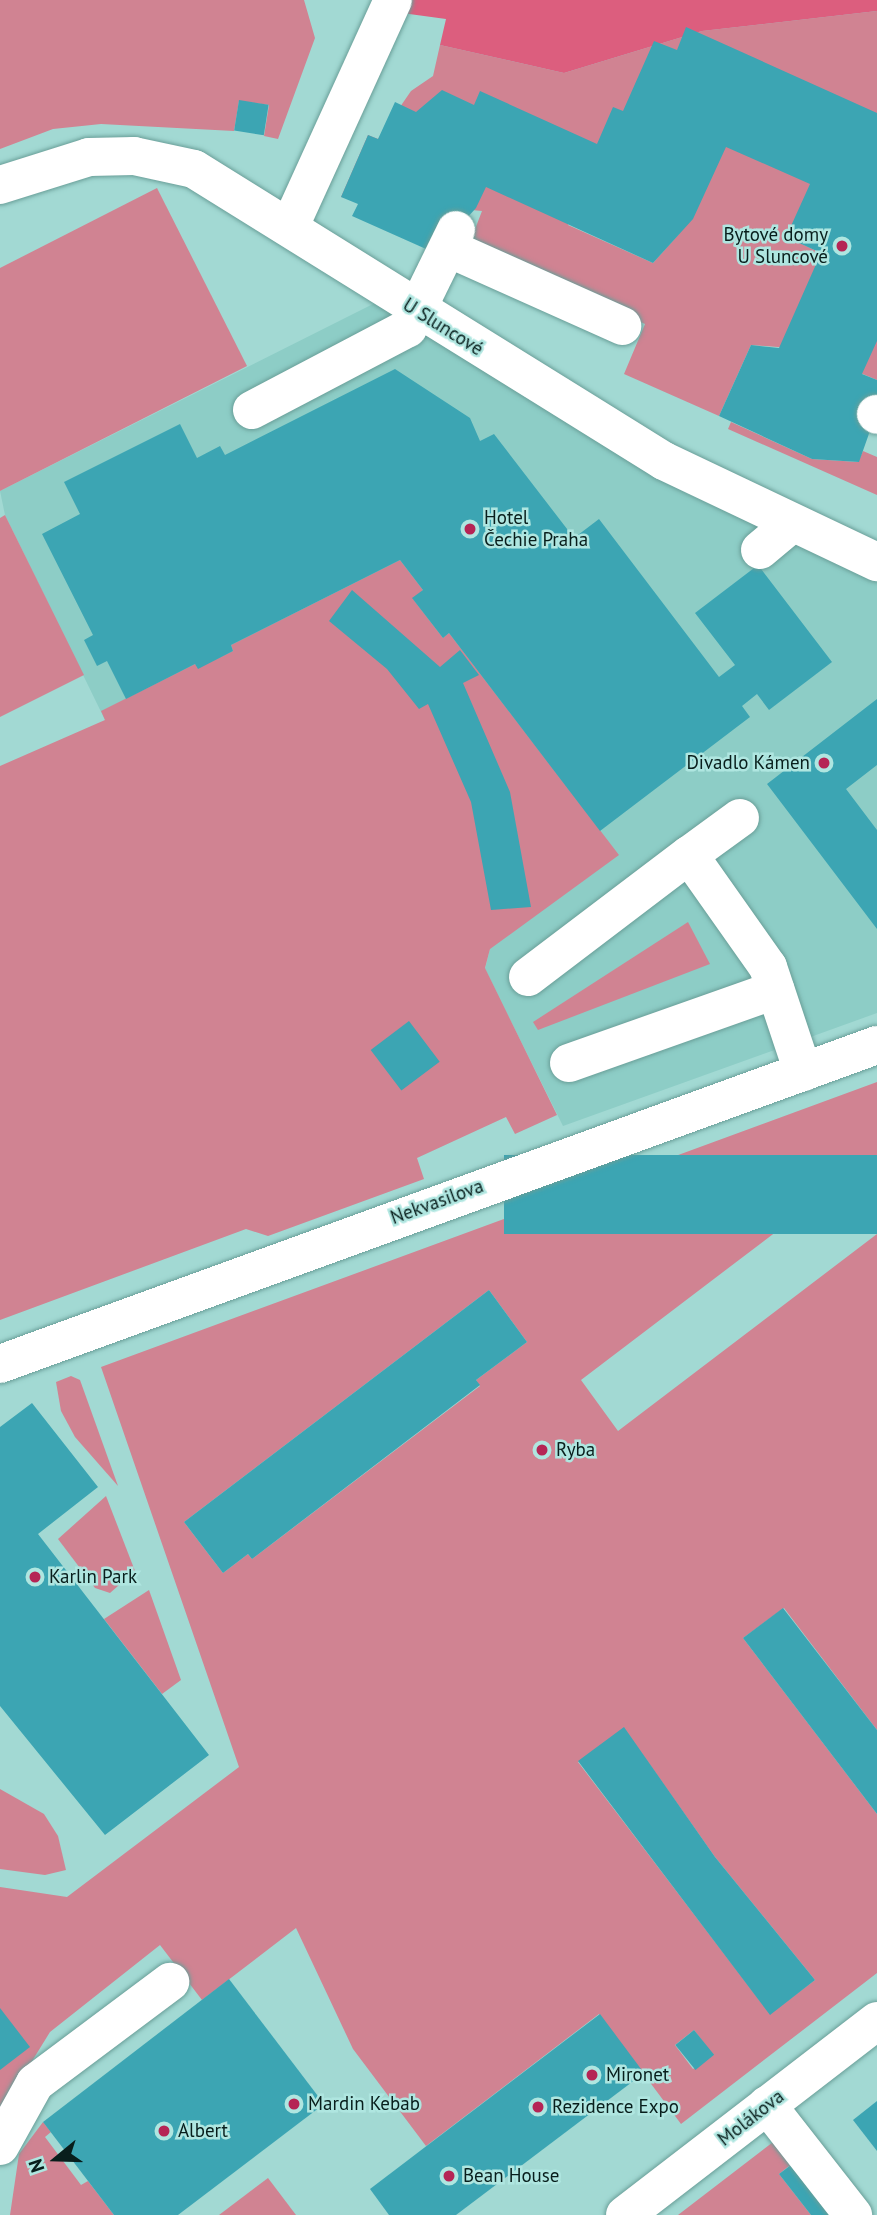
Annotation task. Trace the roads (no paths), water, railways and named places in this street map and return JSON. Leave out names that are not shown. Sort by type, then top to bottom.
[{"type":"street","points":[[290,226],[393,0]]},
{"type":"street","name":"U Sluncové","points":[[0,185],[62,163],[134,156],[194,169],[290,226],[419,313],[664,461],[790,524],[877,562]]},
{"type":"street","points":[[252,410],[390,340],[419,313],[452,239],[622,326]]},
{"type":"street","points":[[760,550],[790,524]]},
{"type":"street","points":[[528,977],[740,818]]},
{"type":"street","points":[[689,855],[768,967],[803,1072]]},
{"type":"street","points":[[569,1063],[775,990]]},
{"type":"street","name":"Nekvasilova","points":[[0,1364],[877,1045]]},
{"type":"street","points":[[0,2146],[35,2083],[170,1982]]},
{"type":"street","name":"Molákova","points":[[625,2215],[877,2021]]},
{"type":"street","points":[[767,2105],[853,2215]]},
{"type":"place","name":"Bytové domy U Sluncové","points":[[842,246]]},
{"type":"place","name":"Hotel Čechie Praha","points":[[470,529]]},
{"type":"place","name":"Divadlo Kámen","points":[[824,763]]},
{"type":"place","name":"Ryba","points":[[542,1450]]},
{"type":"place","name":"Karlin Park","points":[[35,1577]]},
{"type":"place","name":"Mironet","points":[[592,2075]]},
{"type":"place","name":"Mardin Kebab","points":[[294,2104]]},
{"type":"place","name":"Rezidence Expo","points":[[538,2107]]},
{"type":"place","name":"Albert","points":[[164,2131]]},
{"type":"place","name":"Bean House","points":[[449,2176]]}]
